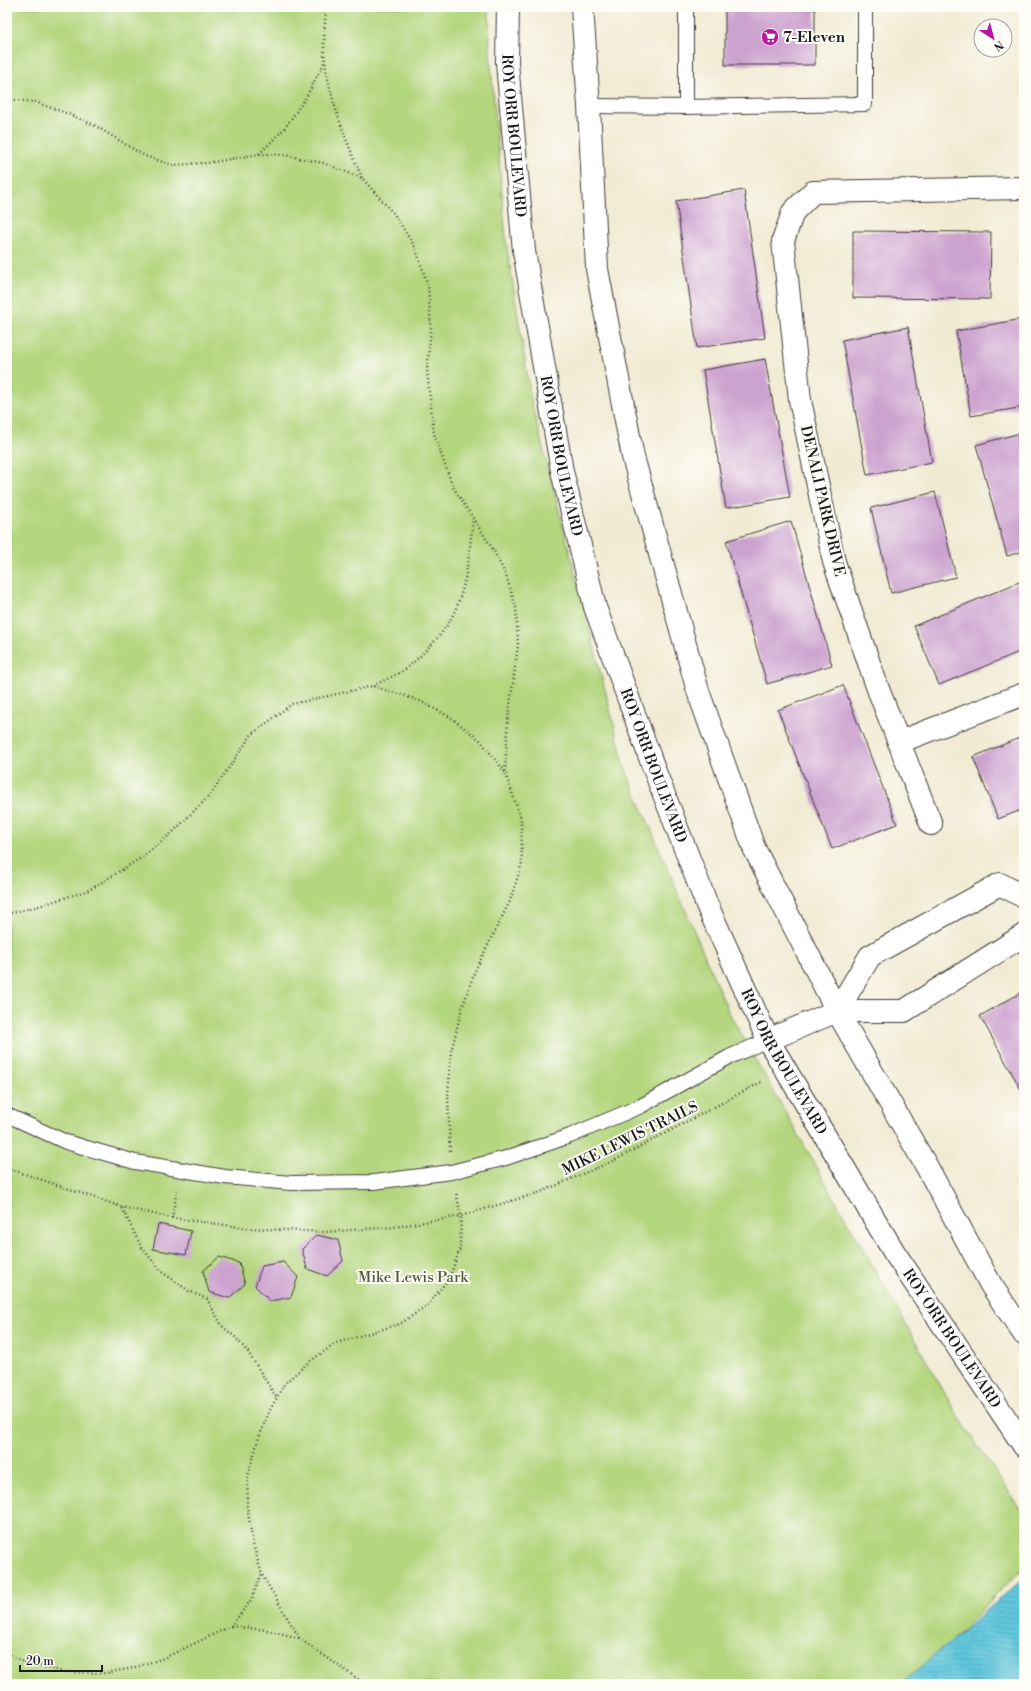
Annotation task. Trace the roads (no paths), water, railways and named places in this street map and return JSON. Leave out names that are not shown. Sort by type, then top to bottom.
[{"type":"main road","name":"ROY ORR BOULEVARD","points":[[508,7],[507,63],[524,251],[562,471],[595,607],[656,774],[707,905],[768,1040],[894,1252],[1021,1442]]},
{"type":"main road","points":[[582,7],[589,106],[597,269],[633,457],[698,691],[754,848],[837,1011],[927,1167],[991,1285],[1024,1334]]},
{"type":"main road","name":"DENALI PARK DRIVE","points":[[931,824],[878,689],[834,562],[800,400],[783,241],[792,212],[813,192],[1024,188]]},
{"type":"main road","points":[[899,742],[1024,694]]},
{"type":"main road","points":[[837,1011],[870,956],[1000,884],[1024,897]]},
{"type":"main road","points":[[768,1040],[837,1011],[904,1011],[1024,935]]},
{"type":"lane","points":[[686,7],[686,107]]},
{"type":"lane","points":[[589,106],[686,107],[865,104],[865,7]]},
{"type":"lane","points":[[7,1115],[66,1142],[135,1162],[226,1177],[291,1184],[374,1182],[451,1172],[506,1158],[570,1136],[641,1106],[729,1057],[768,1040]]},
{"type":"water","points":[[1024,1578],[1024,1684],[901,1684]]},
{"type":"place","name":"7-Eleven","points":[[770,37]]},
{"type":"park label","name":"Mike Lewis Park","points":[[413,1277]]}]
